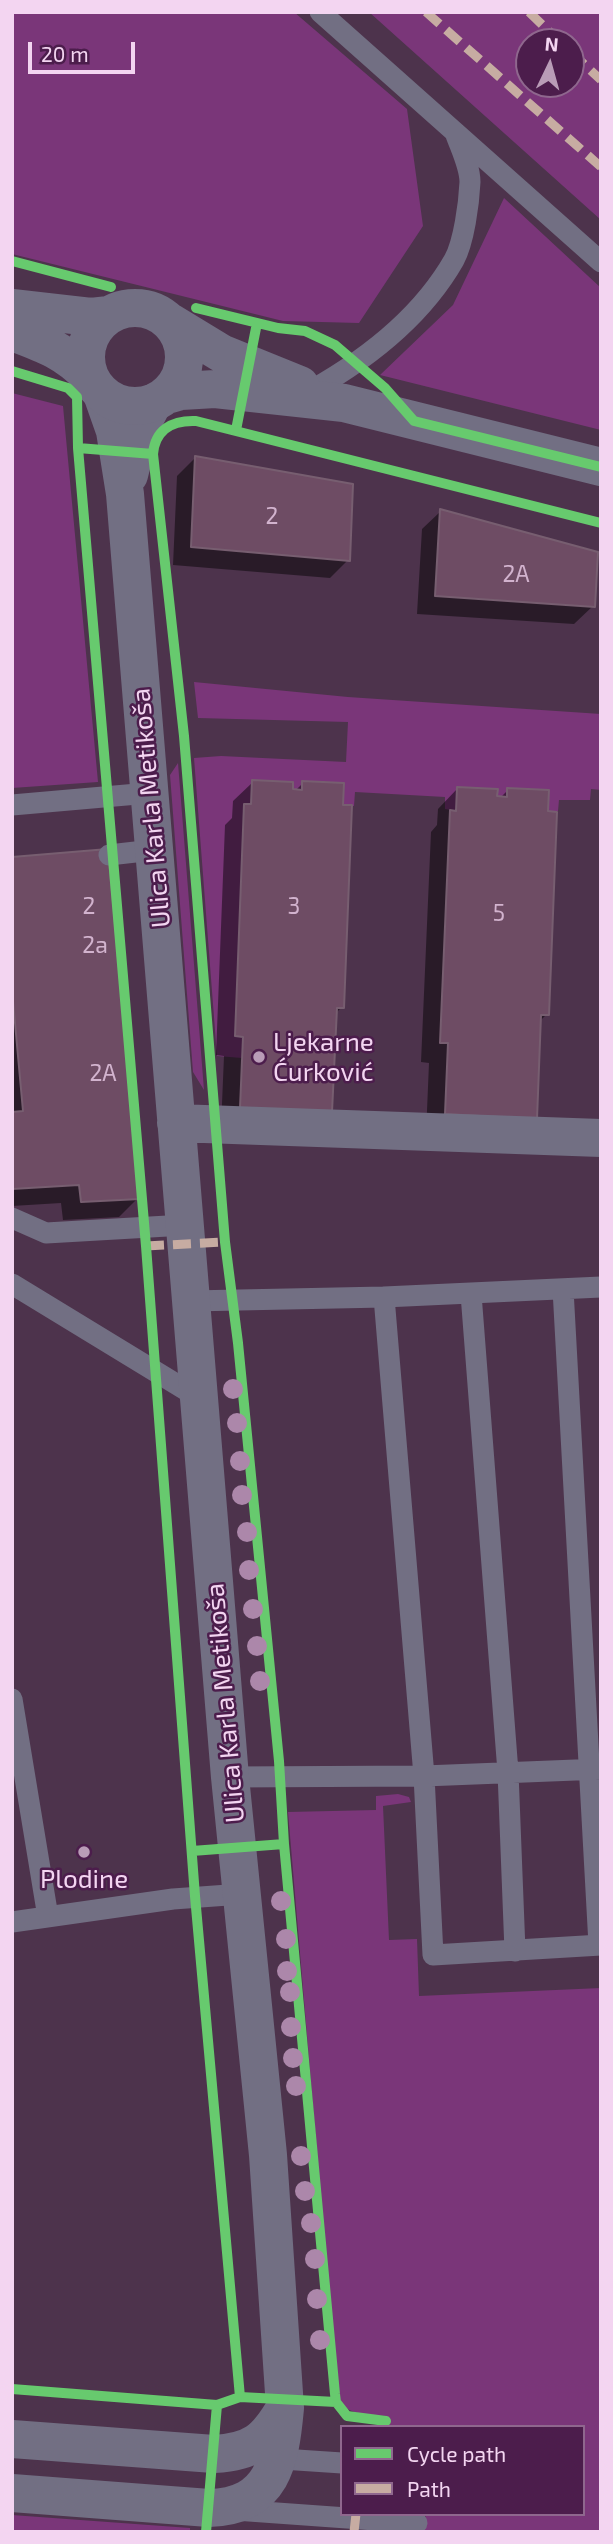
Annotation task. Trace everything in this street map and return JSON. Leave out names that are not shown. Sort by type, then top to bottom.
[{"type":"street","points":[[12,308],[91,317],[109,315],[124,309],[141,308],[157,312],[221,353],[328,397],[601,467]]},
{"type":"street","points":[[96,385],[86,359],[88,341],[96,327],[109,315]]},
{"type":"street","points":[[160,399],[178,383],[184,367],[185,351],[180,335],[170,322]]},
{"type":"street","points":[[12,332],[73,359],[96,385],[120,404],[137,407],[181,391],[215,388],[328,397]]},
{"type":"street","name":"Ulica Karla Metikoša","points":[[96,385],[116,431],[125,494],[230,1777],[268,2155],[285,2408],[278,2459]]},
{"type":"street","name":"Ulica Karla Metikoša","points":[[125,494],[141,426],[160,399]]},
{"type":"street","points":[[176,1123],[601,1138]]},
{"type":"street","points":[[12,2438],[214,2454],[247,2449],[262,2439],[285,2408]]},
{"type":"street","points":[[12,2493],[209,2508],[229,2507],[244,2502],[270,2478],[278,2459]]},
{"type":"lane","points":[[320,12],[601,262]]},
{"type":"lane","points":[[328,397],[357,364],[426,299],[455,259],[467,216],[470,179],[456,133]]},
{"type":"lane","points":[[12,805],[149,793]]},
{"type":"lane","points":[[108,855],[153,850]]},
{"type":"lane","points":[[12,1218],[46,1233],[184,1225]]},
{"type":"lane","points":[[12,1284],[199,1398]]},
{"type":"lane","points":[[191,1301],[384,1297],[601,1287]]},
{"type":"lane","points":[[384,1297],[424,1776],[433,1955],[600,1945],[596,1769],[563,1289]]},
{"type":"lane","points":[[471,1294],[508,1772],[515,1951]]},
{"type":"lane","points":[[12,1699],[48,1917]]},
{"type":"lane","points":[[230,1777],[424,1776],[596,1769]]},
{"type":"lane","points":[[12,1922],[173,1899],[242,1894]]},
{"type":"lane","points":[[214,2454],[340,2463]]},
{"type":"lane","points":[[209,2508],[417,2523]]},
{"type":"shaded area","points":[[12,12],[294,12],[407,109],[423,226],[359,323],[283,321],[12,254]]},
{"type":"shaded area","points":[[369,12],[601,12],[601,220]]},
{"type":"shaded area","points":[[504,198],[601,288],[601,430],[380,375],[453,305]]},
{"type":"shaded area","points":[[12,393],[63,406],[98,782],[12,788]]},
{"type":"shaded area","points":[[194,682],[348,697],[601,714],[601,790],[591,789],[590,800],[559,800],[558,811],[548,811],[549,790],[507,788],[507,797],[497,796],[497,789],[457,787],[456,811],[445,809],[445,797],[355,792],[354,806],[343,805],[344,783],[302,782],[302,790],[293,789],[292,782],[252,780],[251,804],[244,804],[235,1036],[243,1037],[242,1058],[217,1056],[194,758],[221,756],[346,762],[348,722],[198,718]]},
{"type":"shaded area","points":[[178,763],[204,1090],[193,1072],[170,775]]},
{"type":"shaded area","points":[[398,1794],[409,1797],[411,1802],[383,1806],[389,1940],[417,1939],[419,1996],[601,1988],[601,2532],[423,2532],[426,2516],[585,2516],[585,2425],[386,2425],[386,2416],[352,2411],[338,2399],[288,1812],[376,1810],[376,1796]]},
{"type":"shaded area","points":[[12,2515],[190,2528],[190,2532],[19,2532],[12,2531]]},
{"type":"building","points":[[195,456],[353,484],[350,561],[191,547]]},
{"type":"building","points":[[440,509],[598,552],[595,607],[435,596]]},
{"type":"building","points":[[252,780],[293,782],[293,789],[302,790],[302,781],[344,783],[343,805],[352,805],[344,1008],[337,1008],[332,1112],[240,1108],[243,1037],[235,1036],[244,804],[251,804]]},
{"type":"building","points":[[457,787],[498,789],[497,796],[507,797],[507,788],[549,790],[548,811],[557,812],[549,1015],[541,1015],[537,1119],[445,1114],[448,1043],[440,1043],[450,810],[456,811]]},
{"type":"building","points":[[108,849],[140,1199],[81,1202],[79,1185],[12,1189],[12,1112],[23,1111],[12,990],[12,857]]},
{"type":"marked path","points":[[426,12],[601,167]]},
{"type":"marked path","points":[[529,12],[546,28]]},
{"type":"marked path","points":[[585,65],[601,80]]},
{"type":"marked path","points":[[146,1246],[225,1242]]},
{"type":"marked path","points":[[354,2532],[356,2516]]},
{"type":"cycle path","points":[[12,261],[111,287]]},
{"type":"cycle path","points":[[196,308],[278,328],[305,331],[335,345],[385,388],[414,421],[601,467]]},
{"type":"cycle path","points":[[236,430],[257,323]]},
{"type":"cycle path","points":[[12,371],[68,388],[77,397],[78,448],[153,454]]},
{"type":"cycle path","points":[[386,2421],[347,2416],[336,2402],[335,2394],[284,1844],[279,1761],[238,1343],[225,1242],[184,736],[154,446],[166,428],[179,422],[196,421],[601,523]]},
{"type":"cycle path","points":[[78,448],[146,1246],[195,1896],[240,2397]]},
{"type":"cycle path","points":[[192,1851],[284,1844]]},
{"type":"cycle path","points":[[12,2389],[217,2405],[240,2397],[336,2402]]},
{"type":"cycle path","points":[[206,2532],[217,2405]]},
{"type":"place","name":"Ljekarne Ćurković","points":[[259,1057]]},
{"type":"place","name":"Plodine","points":[[84,1852]]}]
